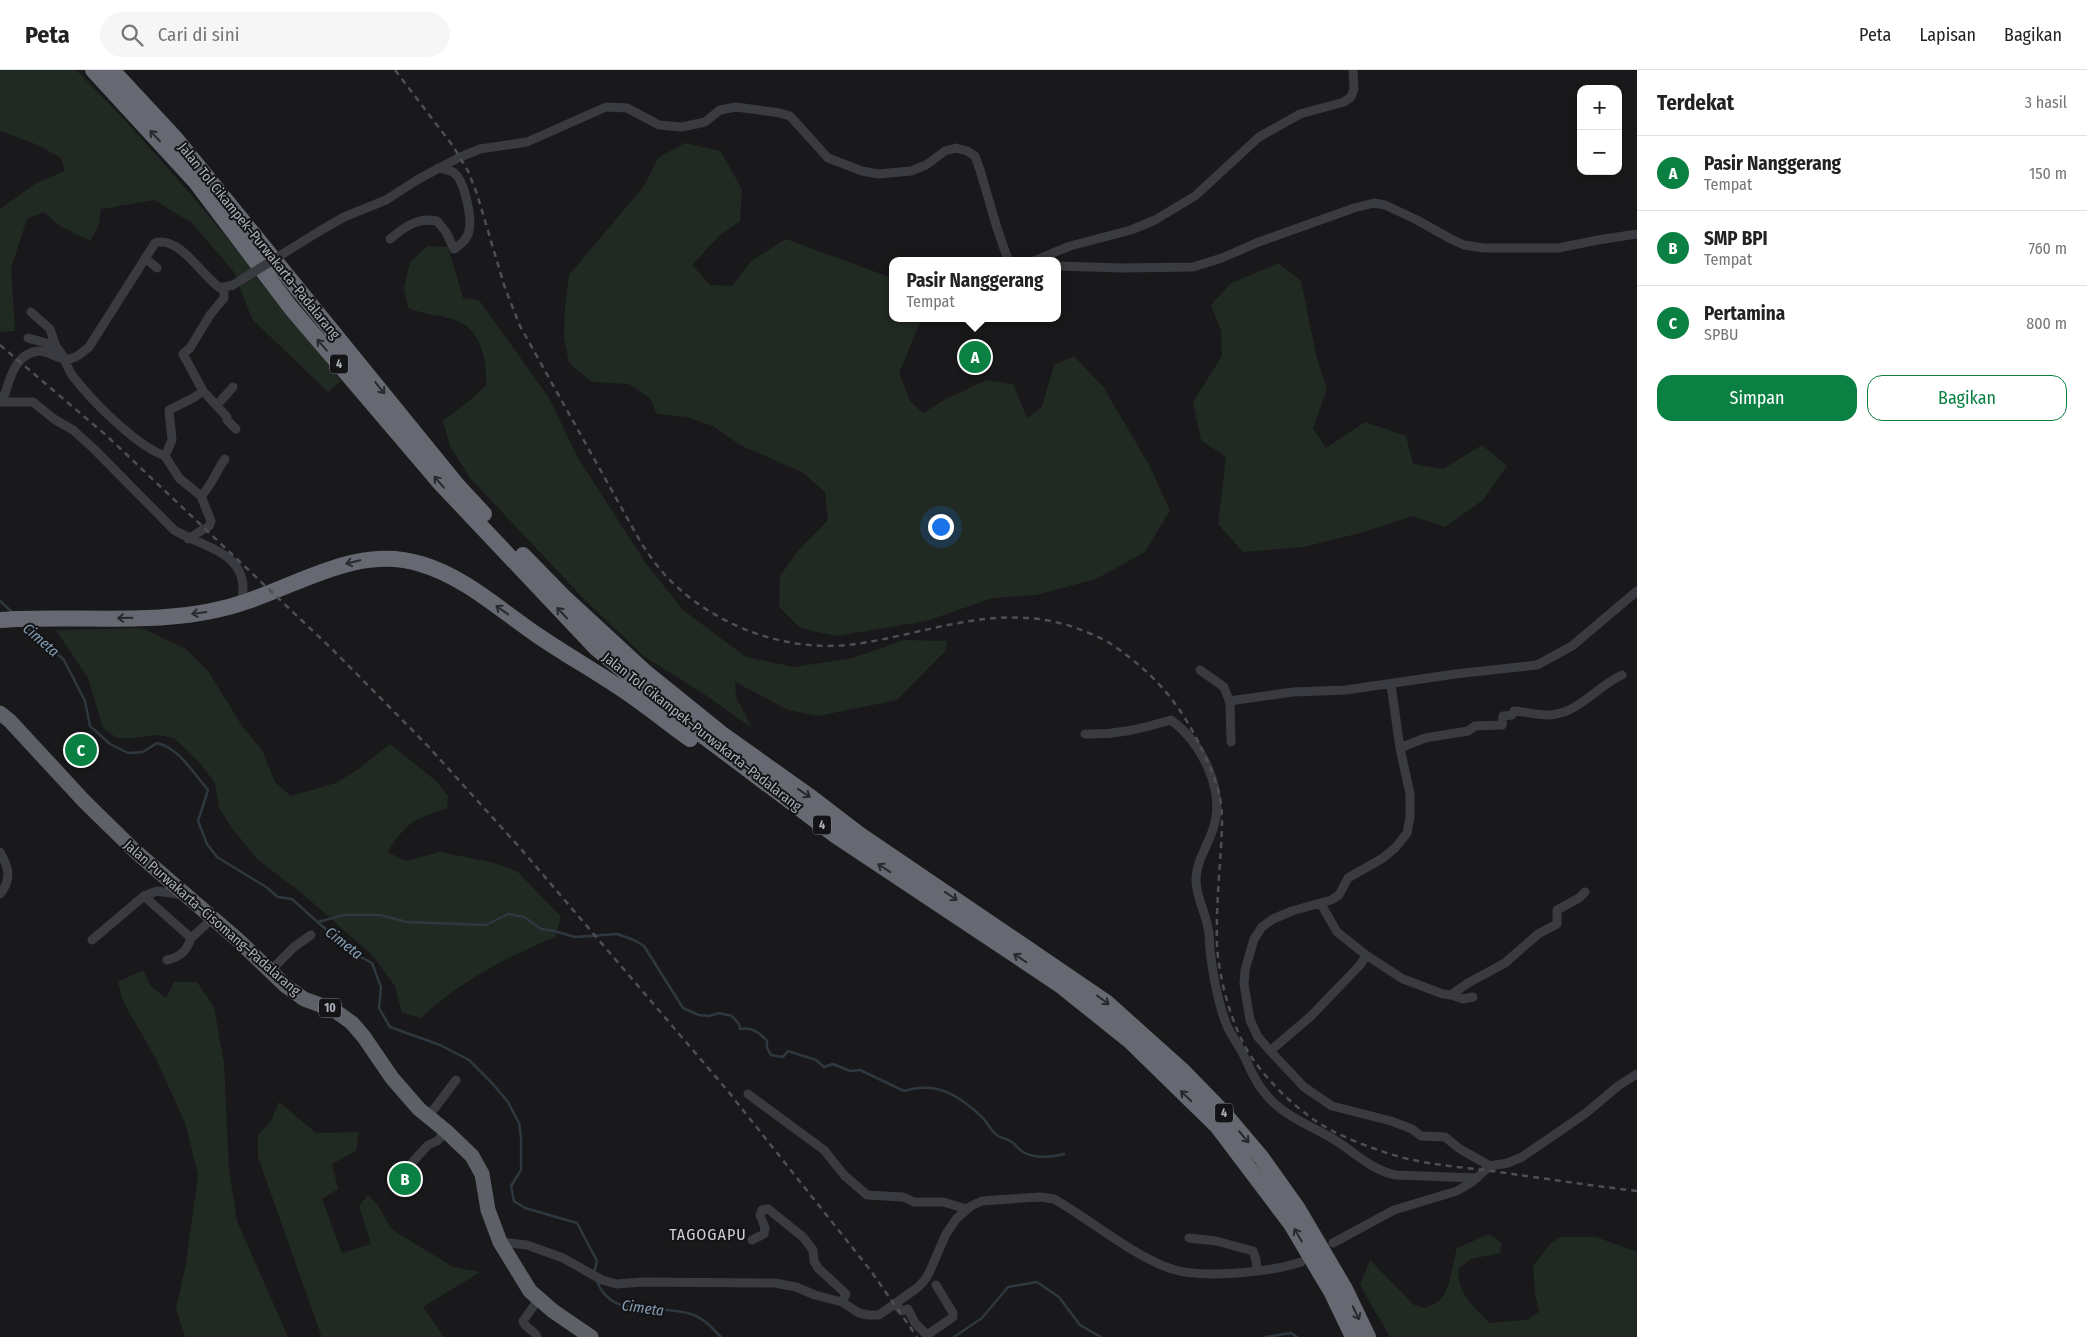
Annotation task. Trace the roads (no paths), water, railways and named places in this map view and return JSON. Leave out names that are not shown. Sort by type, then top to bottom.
[{"type":"highway","name":"Jalan Tol Cikampek–Purwakarta–Padalarang","points":[[93,70],[195,181],[291,308],[441,484],[596,648],[702,735],[835,835],[1060,985],[1130,1041],[1217,1126],[1269,1192],[1368,1337]]},
{"type":"highway","name":"Jalan Tol Cikampek–Purwakarta–Padalarang","points":[[112,70],[176,140],[458,486],[566,599],[644,671],[722,734],[859,834],[1106,1002],[1190,1079],[1261,1157],[1298,1209],[1338,1291],[1353,1337]]},
{"type":"highway","points":[[6,620],[174,617],[209,612],[241,604],[350,562],[383,558],[421,564],[459,580],[537,636],[625,691],[742,777],[785,797]]},
{"type":"highway","name":"Jalan Purwakarta–Cisomang–Padalarang","points":[[0,703],[5,717],[107,825],[183,895],[294,993],[334,1010],[352,1023],[392,1078],[428,1117],[465,1148],[478,1165],[484,1181],[488,1210],[500,1242],[530,1291],[538,1300],[591,1337]]},
{"type":"street","points":[[1044,257],[1070,246],[1131,230],[1155,220],[1195,196],[1259,137],[1300,114],[1344,102],[1351,97],[1354,89],[1353,70]]},
{"type":"street","points":[[224,289],[344,217],[386,200],[438,168],[480,149],[527,142],[606,107],[627,108],[659,125],[682,127],[705,122],[720,110],[728,108],[736,107],[780,113],[790,116],[797,122],[828,158],[862,171],[878,174],[911,171],[926,165],[944,151],[956,148],[967,151],[974,156],[980,170],[1008,257]]},
{"type":"street","points":[[390,239],[400,231],[423,219],[437,220],[454,248],[464,242],[469,232],[470,215],[463,187],[458,177],[452,171],[438,168]]},
{"type":"street","points":[[1061,266],[1193,267],[1222,258],[1256,243],[1354,208],[1374,204],[1385,206],[1417,220],[1464,245],[1484,248],[1558,248],[1637,234]]},
{"type":"street","points":[[0,397],[5,394],[12,373],[19,360],[39,351],[65,359],[78,356],[89,347],[156,244],[162,242],[172,243],[215,284],[224,289]]},
{"type":"street","points":[[146,258],[157,268]]},
{"type":"street","points":[[224,289],[224,298],[210,315],[190,348],[183,354],[203,391],[236,429]]},
{"type":"street","points":[[31,312],[50,329],[56,347],[65,359],[70,372],[102,408],[133,436],[165,456],[178,478],[202,496],[211,521],[209,526],[188,539]]},
{"type":"street","points":[[28,338],[56,347]]},
{"type":"street","points":[[217,405],[233,386]]},
{"type":"street","points":[[165,456],[172,440],[169,410],[203,391]]},
{"type":"street","points":[[0,402],[33,402],[54,419],[73,430],[94,449],[167,524],[188,539],[216,549],[234,563],[242,577],[244,593],[241,604]]},
{"type":"street","points":[[202,496],[209,488],[216,470],[225,459]]},
{"type":"street","points":[[1230,701],[1294,692],[1335,692],[1455,674],[1537,665],[1572,646],[1637,592]]},
{"type":"street","points":[[1200,670],[1224,686],[1230,701],[1232,742]]},
{"type":"street","points":[[1400,748],[1425,738],[1468,731],[1475,726],[1502,725],[1503,716],[1512,715],[1514,711],[1551,714],[1568,710],[1606,682],[1622,675]]},
{"type":"street","points":[[1390,685],[1400,748],[1410,794],[1410,817],[1407,833],[1396,847],[1383,858],[1348,878],[1339,895],[1321,904],[1292,911],[1273,919],[1262,927],[1254,939],[1247,958],[1244,984],[1250,1020],[1258,1037],[1304,1087],[1332,1106],[1412,1129],[1421,1136],[1445,1137],[1460,1149],[1490,1166]]},
{"type":"street","points":[[1085,734],[1108,735],[1132,732],[1171,720],[1192,739],[1204,762],[1214,785],[1216,811],[1214,827],[1201,856],[1196,877],[1198,894],[1208,927],[1215,978],[1228,1027],[1253,1076],[1270,1099],[1290,1115],[1340,1142],[1359,1158],[1385,1173],[1477,1178]]},
{"type":"street","points":[[0,852],[7,863],[9,872],[5,888],[0,894]]},
{"type":"street","points":[[92,940],[144,896],[157,891],[183,895]]},
{"type":"street","points":[[1450,995],[1505,963],[1538,934],[1557,924],[1558,910],[1579,898],[1585,892]]},
{"type":"street","points":[[144,896],[191,938]]},
{"type":"street","points":[[1321,904],[1337,932],[1366,956],[1414,985],[1463,999],[1473,997]]},
{"type":"street","points":[[167,960],[181,955],[189,945],[191,938],[212,919]]},
{"type":"street","points":[[270,971],[294,947],[311,935]]},
{"type":"street","points":[[1270,1051],[1311,1016],[1361,964],[1366,956]]},
{"type":"street","points":[[1333,1243],[1394,1210],[1457,1191],[1477,1178],[1490,1166],[1514,1162],[1586,1113],[1618,1086],[1637,1074]]},
{"type":"street","points":[[428,1117],[456,1080]]},
{"type":"street","points":[[748,1094],[824,1150],[844,1175],[867,1194],[903,1197],[914,1202],[943,1202],[966,1209]]},
{"type":"street","points":[[409,1166],[428,1145],[437,1141],[446,1131]]},
{"type":"street","points":[[500,1242],[527,1245],[563,1258],[602,1280],[616,1284],[653,1282],[775,1283],[796,1287],[842,1302],[859,1313],[868,1315],[879,1315],[924,1281],[946,1234],[957,1218],[966,1209],[982,1201],[1040,1197],[1054,1199],[1128,1246],[1173,1270],[1227,1274],[1288,1266],[1301,1262]]},
{"type":"street","points":[[752,1240],[764,1234],[765,1228],[760,1215],[762,1210],[768,1209],[803,1237],[813,1250],[814,1261],[818,1268],[846,1294],[842,1302]]},
{"type":"street","points":[[1189,1238],[1216,1241],[1253,1251],[1258,1270]]},
{"type":"street","points":[[894,1304],[902,1311],[908,1309],[921,1330],[925,1333],[930,1333],[953,1317],[953,1312],[936,1285]]},
{"type":"street","points":[[536,1337],[535,1333],[525,1326],[523,1321],[538,1300]]},
{"type":"waterway","name":"Cimeta","points":[[0,601],[13,613]]},
{"type":"waterway","name":"Cimeta","points":[[26,626],[41,644],[51,648],[64,660],[85,701],[90,726],[110,744],[128,753],[143,752],[157,743],[172,750],[192,769],[208,790],[198,821],[207,844],[217,857],[266,887],[278,897],[292,899],[350,951],[372,963],[381,987],[379,1008],[390,1027],[440,1045],[469,1060],[492,1083],[508,1102],[519,1123],[521,1170],[511,1186],[514,1201],[525,1208],[577,1223],[597,1261],[594,1273]]},
{"type":"waterway","points":[[318,922],[344,915],[380,915],[407,922],[486,925],[508,914],[524,917],[541,929],[575,937],[617,934],[644,946],[683,1008],[699,1015],[709,1016],[719,1013],[732,1016],[739,1024],[740,1029],[752,1030],[764,1038],[767,1041],[767,1048],[771,1055],[783,1057],[788,1051],[816,1060],[824,1067],[833,1064],[850,1071],[860,1070],[904,1091],[927,1088],[947,1092],[974,1110],[998,1136],[1012,1142],[1023,1152],[1049,1157],[1064,1154]]},
{"type":"waterway","name":"Cimeta","points":[[597,1281],[604,1293],[613,1301],[625,1306],[691,1314],[704,1321],[721,1337]]},
{"type":"waterway","name":"Cimeta","points":[[954,1337],[982,1318],[1008,1287],[1037,1282],[1059,1297],[1080,1325],[1101,1337]]},
{"type":"waterway","name":"Cimeta","points":[[1266,1337],[1291,1333],[1297,1337]]},
{"type":"railway","points":[[395,70],[453,146],[468,171],[477,194],[505,288],[520,326],[640,541],[656,564],[675,585],[694,601],[736,625],[783,641],[807,645],[856,644],[993,618],[1048,620],[1076,628],[1110,643],[1145,670],[1169,695],[1197,740],[1212,773],[1220,798],[1222,816],[1217,933],[1220,973],[1238,1033],[1252,1058],[1277,1088],[1307,1115],[1329,1129],[1393,1155],[1432,1164],[1637,1191]]},
{"type":"railway","points":[[0,345],[107,436],[333,650],[427,745],[521,849],[727,1090],[871,1271],[917,1337]]},
{"type":"place","name":"Pasir Nanggerang","points":[[975,357]]},
{"type":"place","name":"Pertamina","points":[[81,750]]},
{"type":"place","name":"SMP BPI","points":[[405,1179]]},
{"type":"district","name":"TAGOGAPU","points":[[708,1234]]}]
